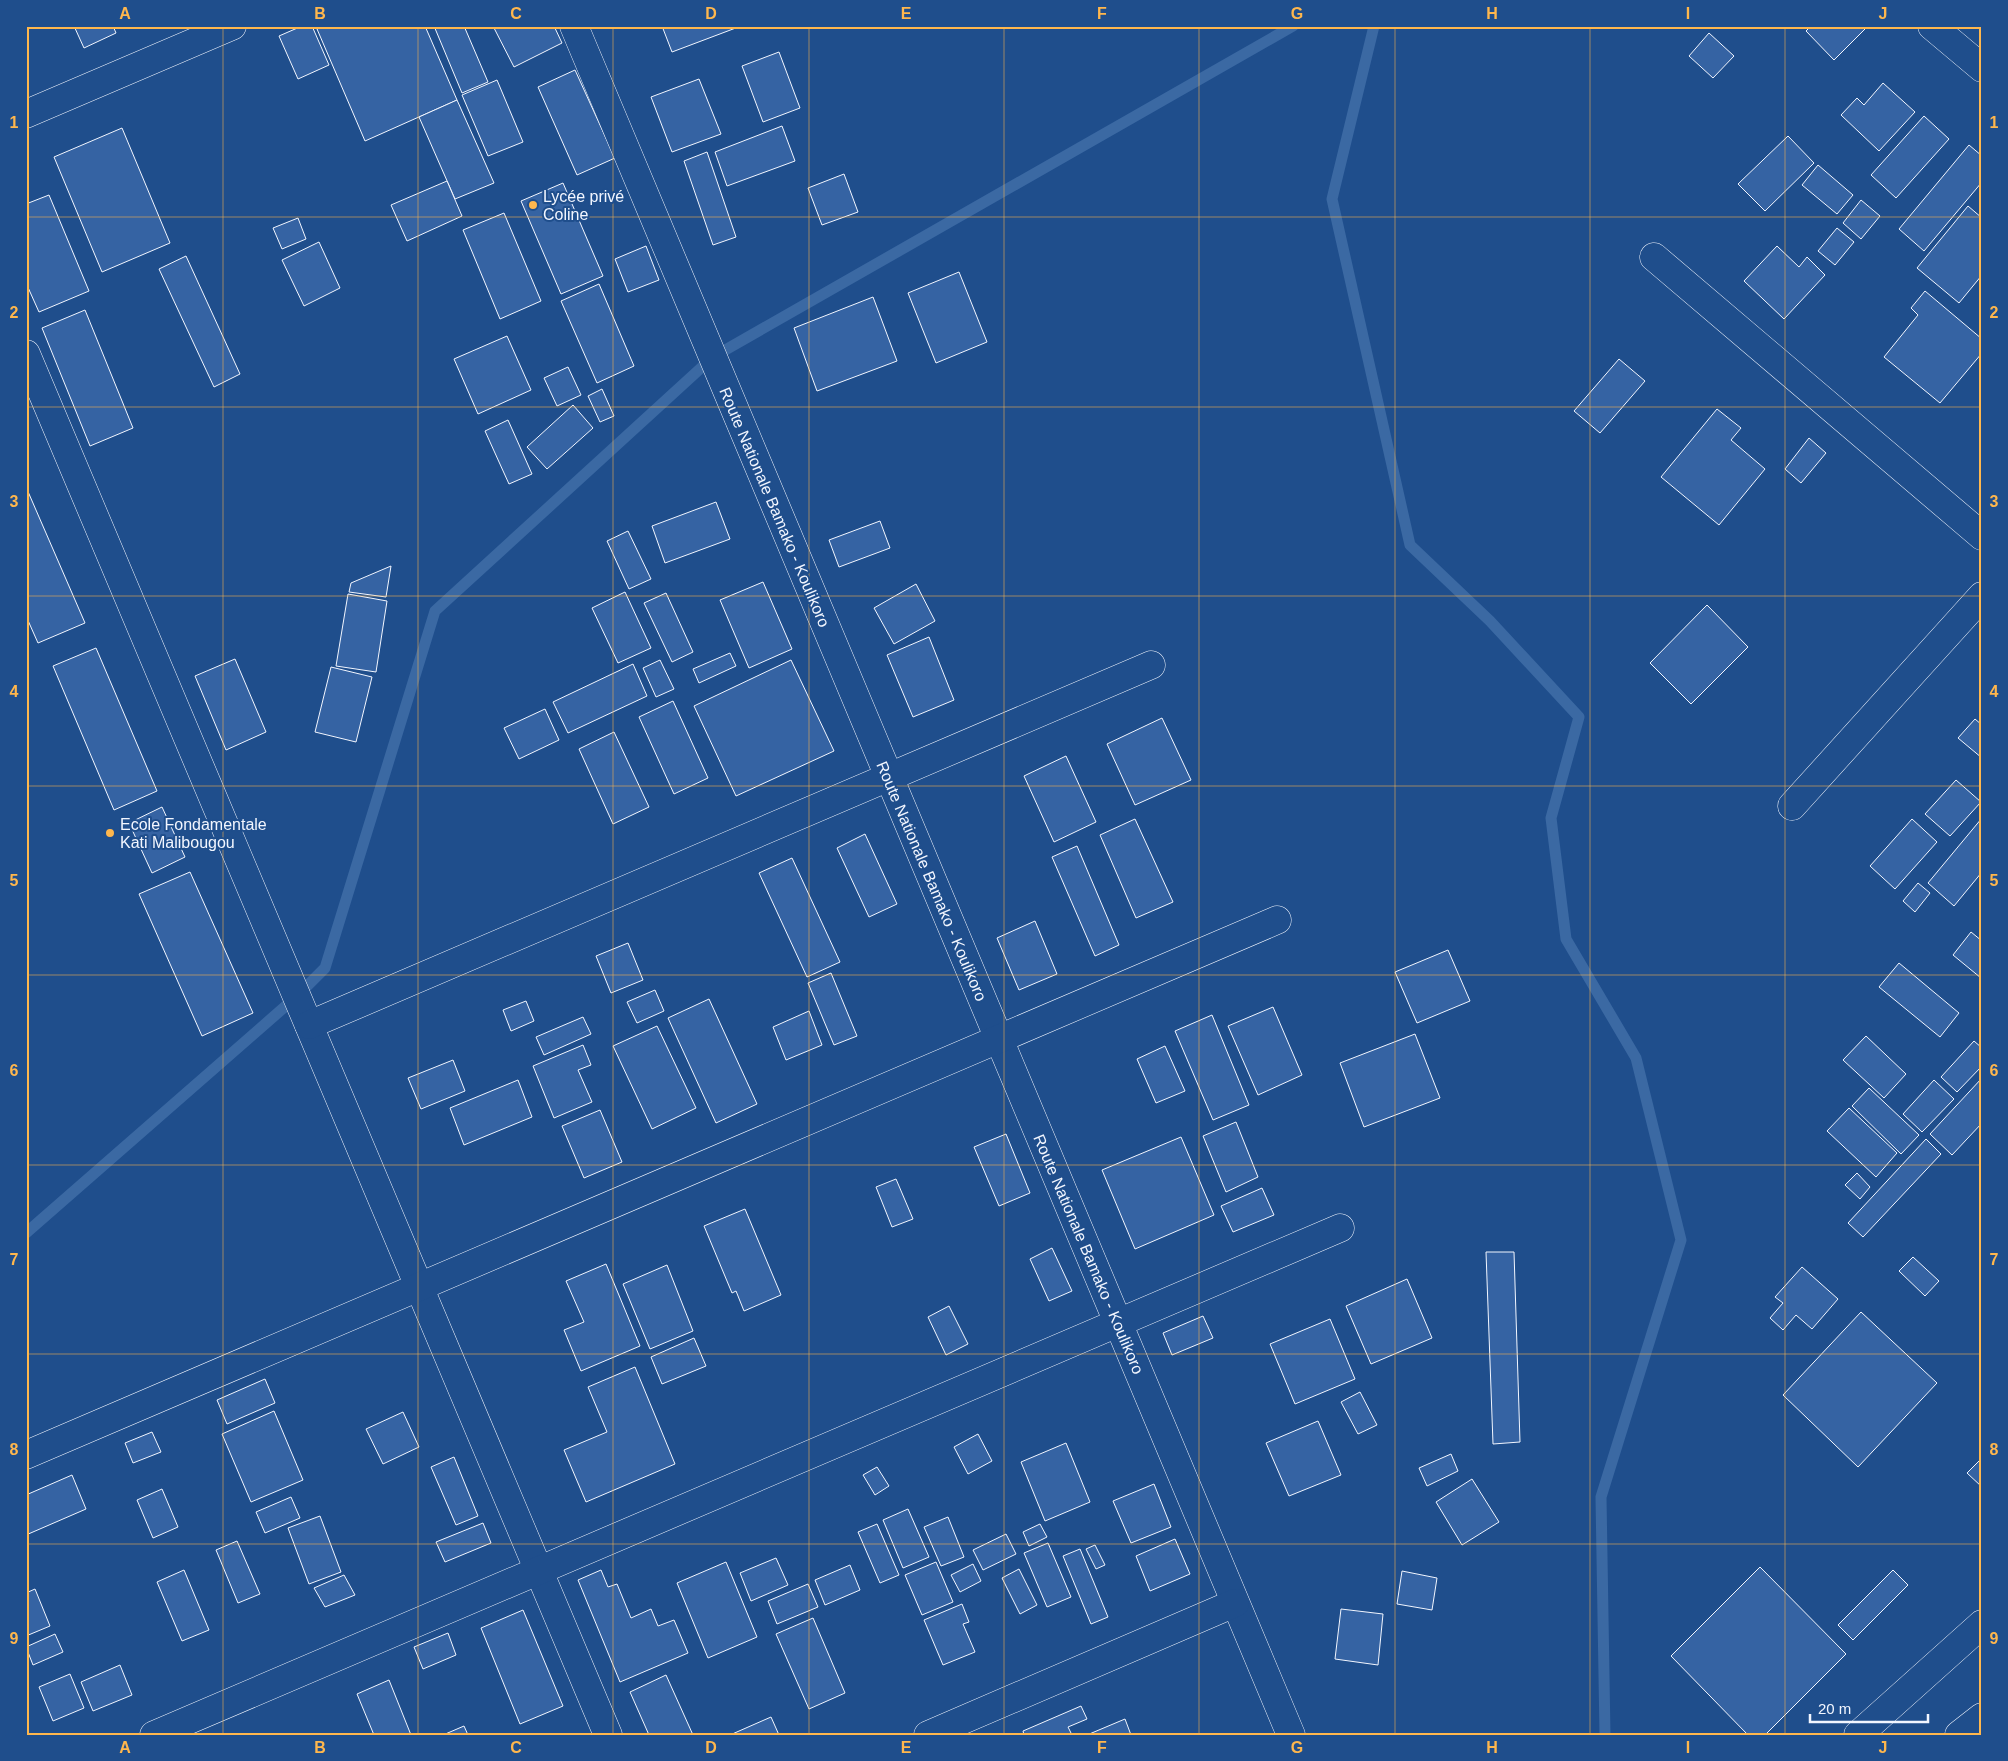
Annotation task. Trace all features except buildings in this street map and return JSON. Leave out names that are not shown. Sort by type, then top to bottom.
[{"type":"main road","points":[[26,114],[232,26]]},
{"type":"main road","name":"Route Nationale Bamako - Koulikoro","points":[[574,26],[1291,1735]]},
{"type":"main road","points":[[1932,26],[1982,68]]},
{"type":"main road","points":[[1654,257],[1982,536]]},
{"type":"main road","points":[[26,354],[608,1735]]},
{"type":"main road","points":[[1792,806],[1982,596]]},
{"type":"main road","points":[[309,1026],[1151,665]]},
{"type":"main road","points":[[26,1456],[1277,920]]},
{"type":"main road","points":[[154,1735],[1340,1228]]},
{"type":"main road","points":[[928,1735],[1235,1603]]},
{"type":"main road","points":[[1858,1735],[1982,1624]]},
{"type":"main road","points":[[1959,1735],[1982,1717]]},
{"type":"waterway","points":[[26,1233],[296,997],[325,968],[435,611],[713,357],[1293,26]]},
{"type":"waterway","points":[[1374,26],[1332,199],[1410,545],[1490,621],[1579,717],[1551,818],[1566,939],[1636,1058],[1681,1240],[1601,1497],[1605,1735]]},
{"type":"place","name":"Lycée privé Coline","points":[[533,205]]},
{"type":"place","name":"Ecole Fondamentale Kati Malibougou","points":[[110,833]]}]
